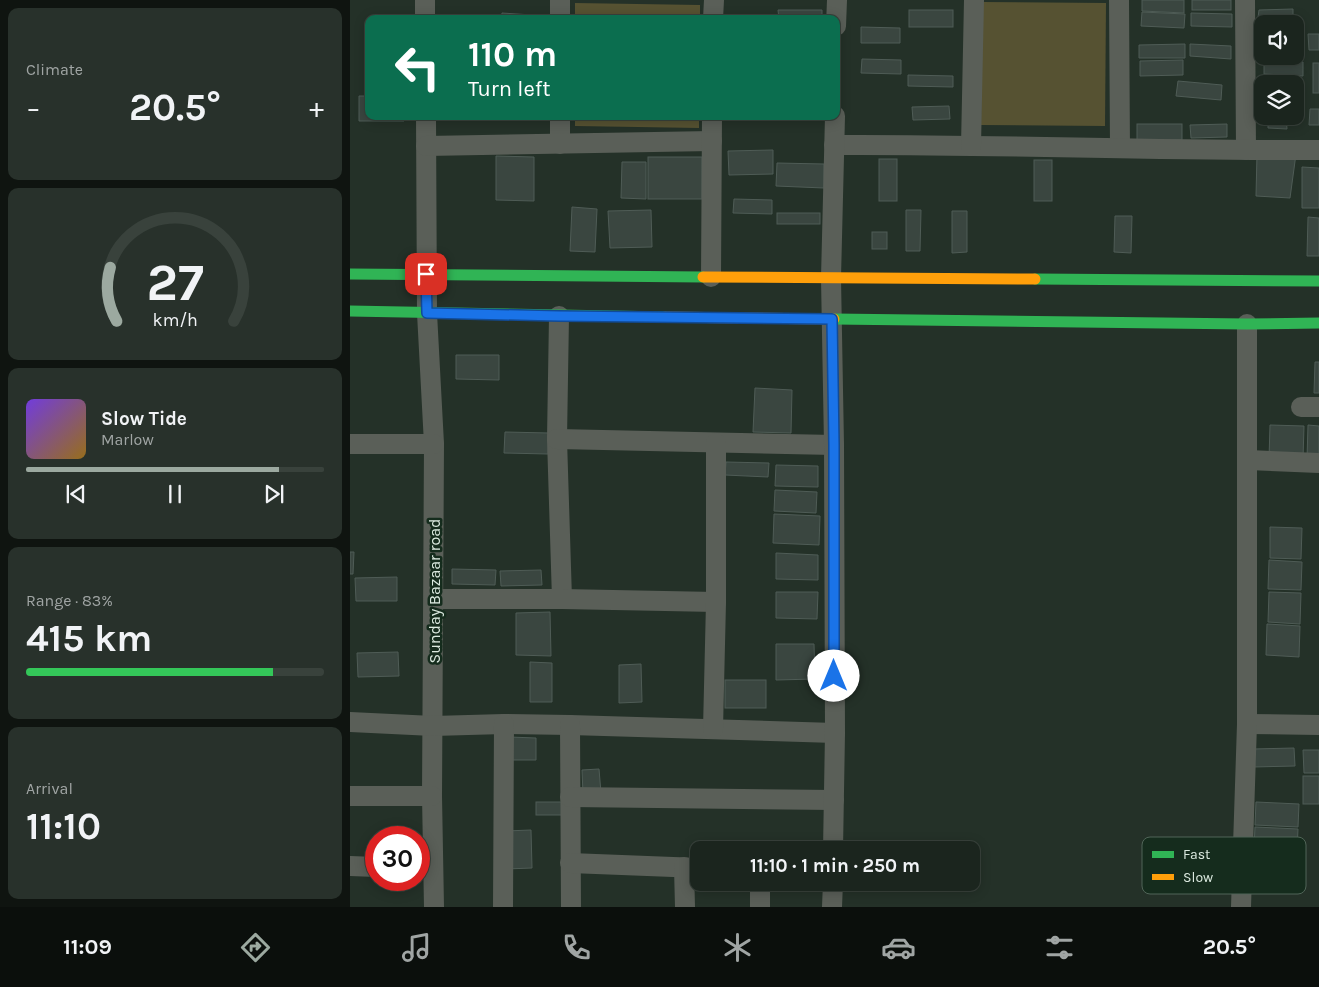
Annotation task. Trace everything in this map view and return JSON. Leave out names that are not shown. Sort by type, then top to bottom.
[{"type":"street","points":[[425,0],[426,15]]},
{"type":"street","points":[[560,0],[560,15]]},
{"type":"street","points":[[713,15],[714,0]]},
{"type":"street","points":[[836,15],[837,0]]},
{"type":"street","points":[[971,146],[974,0]]},
{"type":"street","points":[[1119,0],[1120,148]]},
{"type":"street","points":[[1245,0],[1246,150]]},
{"type":"street","name":"Sunday Bazaar road","points":[[426,120],[426,274],[434,444],[433,726],[430,826]]},
{"type":"street","points":[[560,120],[560,144]]},
{"type":"street","points":[[711,277],[712,120]]},
{"type":"street","points":[[833,841],[835,733],[834,445],[831,278],[834,120]]},
{"type":"street","points":[[426,146],[712,141]]},
{"type":"street","points":[[834,145],[1319,150]]},
{"type":"street","points":[[350,274],[1319,282]]},
{"type":"street","points":[[350,311],[559,316],[1247,324],[1319,323]]},
{"type":"street","points":[[559,316],[557,439],[562,599]]},
{"type":"street","points":[[1243,837],[1247,724],[1247,324]]},
{"type":"street","points":[[557,439],[834,445]]},
{"type":"street","points":[[713,729],[716,602],[716,443]]},
{"type":"street","points":[[350,444],[434,444]]},
{"type":"street","points":[[1248,460],[1319,463]]},
{"type":"street","points":[[434,599],[716,602]]},
{"type":"street","points":[[350,722],[433,726],[570,725],[835,733]]},
{"type":"street","points":[[503,907],[504,724]]},
{"type":"street","points":[[1247,724],[1319,725]]},
{"type":"street","points":[[570,725],[571,907]]},
{"type":"street","points":[[350,796],[432,796]]},
{"type":"street","points":[[570,797],[834,800]]},
{"type":"street","points":[[570,863],[690,867]]},
{"type":"street","points":[[350,866],[365,867]]},
{"type":"street","points":[[685,907],[690,878]]},
{"type":"street","name":"Sunday Bazaar road","points":[[430,888],[434,907]]},
{"type":"street","points":[[760,891],[760,907]]},
{"type":"street","points":[[832,907],[833,891]]},
{"type":"street","points":[[1241,894],[1241,907]]},
{"type":"shaded area","points":[[982,2],[1106,3],[1105,126],[981,125]]},
{"type":"shaded area","points":[[575,3],[700,5],[700,15],[575,15]]},
{"type":"shaded area","points":[[575,120],[699,120],[699,128],[575,126]]},
{"type":"building","points":[[1142,0],[1184,0],[1184,13],[1142,11]]},
{"type":"building","points":[[1192,0],[1231,0],[1231,10],[1192,10]]},
{"type":"building","points":[[1293,9],[1293,15],[1258,15],[1259,10]]},
{"type":"building","points":[[778,10],[822,10],[822,15],[779,15]]},
{"type":"building","points":[[909,10],[953,10],[953,27],[909,27]]},
{"type":"building","points":[[1142,12],[1185,14],[1184,28],[1141,26]]},
{"type":"building","points":[[502,13],[532,15],[502,15]]},
{"type":"building","points":[[1191,13],[1232,14],[1232,27],[1191,26]]},
{"type":"building","points":[[861,27],[900,28],[900,43],[861,43]]},
{"type":"building","points":[[1308,34],[1319,34],[1319,50],[1309,50]]},
{"type":"building","points":[[1185,44],[1185,58],[1139,58],[1139,45]]},
{"type":"building","points":[[1190,44],[1231,46],[1231,59],[1190,56]]},
{"type":"building","points":[[862,59],[901,60],[901,74],[861,73]]},
{"type":"building","points":[[1183,60],[1183,75],[1140,76],[1140,61]]},
{"type":"building","points":[[1313,63],[1319,63],[1319,93],[1313,93]]},
{"type":"building","points":[[1264,65],[1303,65],[1303,75],[1264,74]]},
{"type":"building","points":[[908,75],[953,76],[953,87],[908,86]]},
{"type":"building","points":[[1178,81],[1222,85],[1221,100],[1176,96]]},
{"type":"building","points":[[359,96],[365,96],[365,120],[404,120],[404,121],[359,121]]},
{"type":"building","points":[[949,106],[950,119],[913,120],[912,107]]},
{"type":"building","points":[[1310,109],[1319,109],[1319,125],[1309,125]]},
{"type":"building","points":[[1137,124],[1182,124],[1182,140],[1137,140]]},
{"type":"building","points":[[1227,124],[1227,137],[1191,138],[1190,125]]},
{"type":"building","points":[[1268,125],[1287,125],[1287,129],[1268,128]]},
{"type":"building","points":[[773,150],[773,174],[729,175],[728,151]]},
{"type":"building","points":[[1257,154],[1296,154],[1290,198],[1256,196]]},
{"type":"building","points":[[496,156],[534,157],[534,201],[496,200]]},
{"type":"building","points":[[648,157],[702,157],[702,199],[648,199]]},
{"type":"building","points":[[879,159],[897,159],[897,201],[879,201]]},
{"type":"building","points":[[1034,160],[1052,160],[1052,201],[1034,201]]},
{"type":"building","points":[[622,162],[646,162],[646,199],[621,198]]},
{"type":"building","points":[[777,163],[824,164],[824,188],[776,186]]},
{"type":"building","points":[[1302,167],[1319,168],[1319,208],[1302,208]]},
{"type":"building","points":[[734,199],[772,200],[772,214],[733,213]]},
{"type":"building","points":[[572,207],[597,209],[595,252],[570,251]]},
{"type":"building","points":[[651,210],[652,247],[610,248],[608,211]]},
{"type":"building","points":[[906,210],[921,210],[920,251],[906,251]]},
{"type":"building","points":[[952,211],[967,211],[967,252],[952,253]]},
{"type":"building","points":[[777,213],[820,213],[820,224],[777,224]]},
{"type":"building","points":[[1115,216],[1132,216],[1131,253],[1114,252]]},
{"type":"building","points":[[1308,217],[1319,218],[1319,256],[1307,256]]},
{"type":"building","points":[[872,232],[887,232],[887,249],[872,249]]},
{"type":"building","points":[[456,355],[499,355],[499,380],[456,379]]},
{"type":"building","points":[[1315,362],[1319,362],[1319,393],[1314,393]]},
{"type":"building","points":[[755,388],[792,390],[791,433],[753,432]]},
{"type":"building","points":[[1270,425],[1304,426],[1303,459],[1269,459]]},
{"type":"building","points":[[1308,425],[1319,426],[1319,459],[1307,459]]},
{"type":"building","points":[[505,432],[549,433],[548,454],[504,453]]},
{"type":"building","points":[[726,462],[769,463],[768,477],[725,475]]},
{"type":"building","points":[[776,465],[818,466],[818,487],[775,486]]},
{"type":"building","points":[[775,490],[817,492],[816,513],[774,511]]},
{"type":"building","points":[[774,514],[820,516],[819,545],[773,543]]},
{"type":"building","points":[[1270,527],[1302,528],[1301,559],[1270,558]]},
{"type":"building","points":[[350,552],[354,552],[353,574],[350,574]]},
{"type":"building","points":[[776,553],[818,555],[818,580],[776,579]]},
{"type":"building","points":[[1269,560],[1302,562],[1301,590],[1268,589]]},
{"type":"building","points":[[452,569],[496,570],[495,585],[452,584]]},
{"type":"building","points":[[541,570],[542,585],[501,586],[500,571]]},
{"type":"building","points":[[397,577],[397,601],[356,601],[355,578]]},
{"type":"building","points":[[776,592],[818,592],[817,619],[776,618]]},
{"type":"building","points":[[1269,592],[1301,593],[1300,624],[1268,622]]},
{"type":"building","points":[[550,612],[551,656],[516,655],[516,613]]},
{"type":"building","points":[[1267,624],[1300,626],[1299,657],[1266,655]]},
{"type":"building","points":[[776,644],[814,644],[815,679],[776,680]]},
{"type":"building","points":[[398,652],[399,676],[358,677],[357,653]]},
{"type":"building","points":[[530,662],[552,663],[552,702],[530,702]]},
{"type":"building","points":[[641,664],[642,702],[619,703],[619,665]]},
{"type":"building","points":[[725,680],[766,680],[766,708],[725,708]]},
{"type":"building","points":[[509,737],[536,738],[536,760],[509,760]]},
{"type":"building","points":[[1294,748],[1295,766],[1253,767],[1253,749]]},
{"type":"building","points":[[1303,750],[1319,750],[1319,773],[1304,773]]},
{"type":"building","points":[[599,769],[601,793],[583,794],[582,770]]},
{"type":"building","points":[[1303,776],[1319,776],[1319,804],[1303,804]]},
{"type":"building","points":[[536,802],[562,802],[562,815],[536,815]]},
{"type":"building","points":[[1256,802],[1299,804],[1298,827],[1255,825]]},
{"type":"building","points":[[1255,827],[1298,829],[1298,837],[1255,837]]},
{"type":"building","points":[[531,830],[532,868],[506,869],[505,831]]},
{"type":"traffic: fast","points":[[350,274],[703,277]]},
{"type":"traffic: fast","points":[[1035,279],[1319,281]]},
{"type":"traffic: fast","points":[[350,311],[665,317]]},
{"type":"traffic: fast","points":[[834,319],[1247,324],[1319,323]]},
{"type":"traffic: slow","points":[[703,277],[1035,279]]},
{"type":"traffic: slow","points":[[665,317],[834,319]]},
{"type":"route","points":[[426,274],[427,313],[832,319],[834,676]]}]
